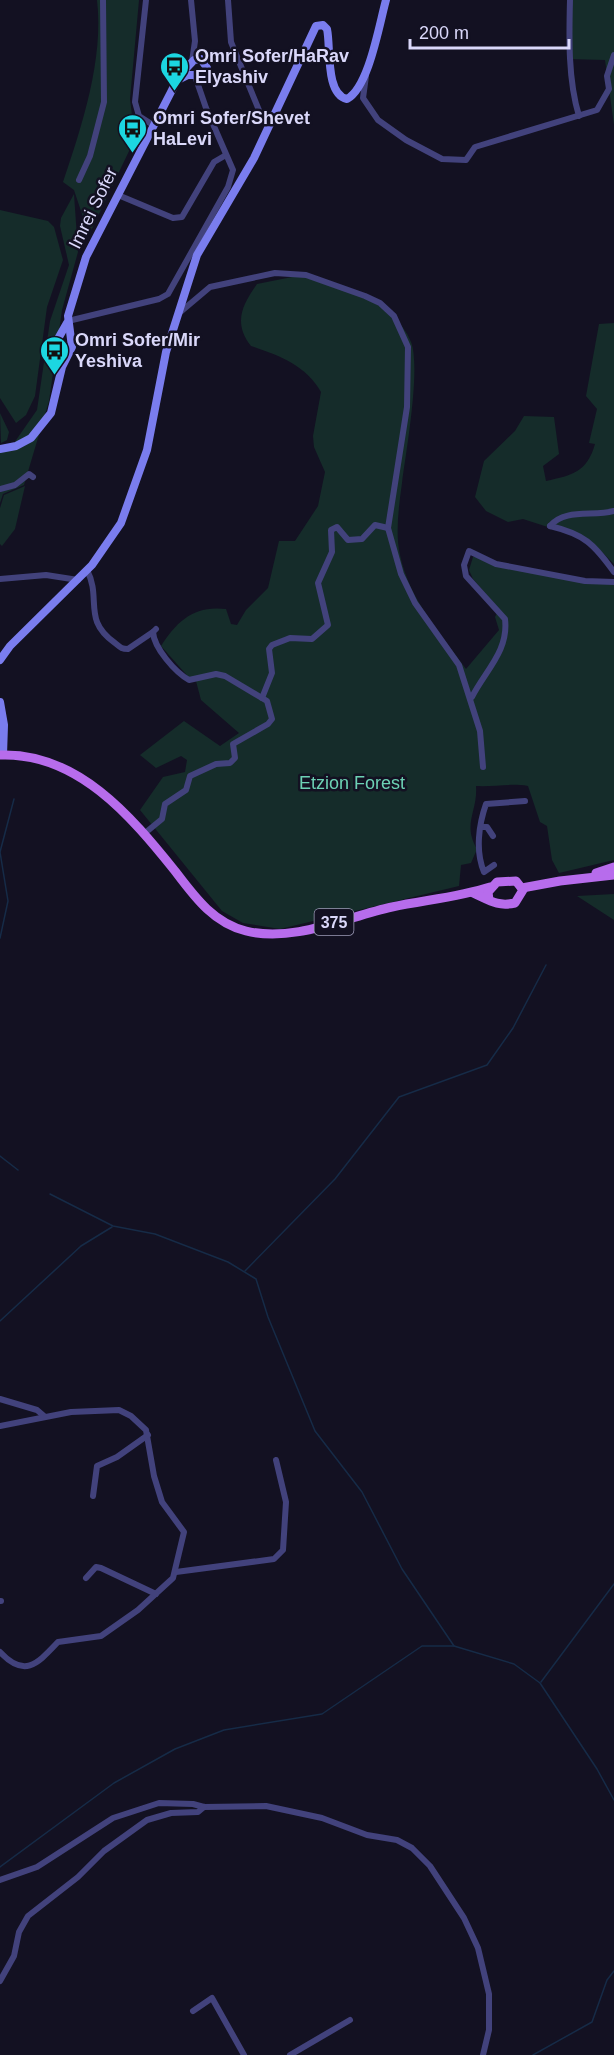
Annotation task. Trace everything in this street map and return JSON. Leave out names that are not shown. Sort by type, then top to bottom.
[{"type":"main road","name":"375","points":[[1,755],[40,759],[86,781],[114,801],[145,833],[202,905],[222,921],[248,932],[284,935],[389,908],[473,893],[509,880],[516,881],[522,888],[595,877],[614,871]]},
{"type":"main road","points":[[578,879],[614,871]]},
{"type":"main road","points":[[489,900],[490,887]]},
{"type":"main road","points":[[473,893],[497,905],[515,903],[521,897],[522,888]]},
{"type":"street","points":[[79,180],[98,133],[104,102],[103,0]]},
{"type":"street","points":[[146,0],[135,102],[139,116],[153,125]]},
{"type":"street","points":[[60,372],[56,342],[68,322],[159,299],[168,294],[232,180],[232,170],[201,92],[198,75],[191,63],[195,41],[191,0]]},
{"type":"street","points":[[228,0],[231,42],[263,120],[269,127]]},
{"type":"street","points":[[387,0],[366,71],[363,98],[378,120],[406,140],[442,159],[466,160],[475,147],[597,111],[609,89],[607,76],[614,55]]},
{"type":"street","points":[[570,0],[569,27],[575,103],[579,116]]},
{"type":"street","points":[[0,660],[10,646],[78,580],[115,534],[132,495],[151,434],[162,370],[200,249],[248,170],[318,24],[327,29],[330,74],[339,96],[347,99],[352,96],[366,71]]},
{"type":"street","points":[[176,81],[198,75],[207,65],[195,41]]},
{"type":"street","points":[[191,63],[199,59],[204,61]]},
{"type":"street","name":"Imrei Sofer","points":[[68,322],[74,291],[86,257],[176,81],[191,63]]},
{"type":"street","points":[[118,195],[173,218],[182,217],[214,162],[226,154]]},
{"type":"street","points":[[178,314],[210,286],[275,273],[306,274],[369,298],[389,310],[400,325],[408,347],[407,407],[388,528],[401,574],[415,603],[459,665],[472,697],[480,730],[483,767]]},
{"type":"street","points":[[0,449],[26,441],[45,424],[54,405],[60,372],[69,352],[71,342],[68,322]]},
{"type":"street","points":[[59,338],[68,338],[71,342]]},
{"type":"street","points":[[56,350],[63,354],[69,352]]},
{"type":"street","points":[[0,489],[15,485],[29,474],[33,477]]},
{"type":"street","points":[[614,511],[602,514],[562,516],[550,526],[567,530],[595,545],[614,572]]},
{"type":"street","points":[[262,698],[274,667],[269,649],[272,645],[290,638],[312,639],[328,625],[318,583],[332,552],[330,530],[337,527],[348,540],[362,539],[375,525],[388,528]]},
{"type":"street","points":[[472,697],[485,673],[501,653],[506,624],[505,619],[466,576],[464,565],[469,551],[505,566],[585,581],[614,582]]},
{"type":"street","points":[[87,570],[94,583],[97,627],[106,637],[123,649],[128,649],[154,630],[157,649],[187,679],[216,674],[225,676],[267,701],[271,711],[272,719],[268,724],[233,744],[235,758],[230,763],[216,764],[190,776],[186,790],[165,804],[162,819],[145,833]]},
{"type":"street","points":[[0,579],[46,575],[78,580]]},
{"type":"street","points":[[0,702],[4,724],[1,755]]},
{"type":"street","points":[[494,865],[484,872],[480,864],[481,827],[486,804],[490,801],[525,801]]},
{"type":"street","points":[[481,827],[487,827],[494,836]]},
{"type":"street","points":[[0,1399],[37,1410],[44,1416]]},
{"type":"street","points":[[0,1426],[71,1412],[119,1410],[140,1423],[148,1435],[154,1476],[162,1502],[184,1532],[176,1572],[156,1594],[100,1636],[58,1642],[47,1656],[31,1666],[24,1667],[7,1659],[0,1652]]},
{"type":"street","points":[[93,1496],[97,1466],[117,1457],[148,1435]]},
{"type":"street","points":[[176,1572],[274,1559],[280,1556],[283,1550],[286,1502],[276,1460]]},
{"type":"street","points":[[86,1578],[96,1567],[101,1568],[156,1594]]},
{"type":"street","points":[[0,1664],[7,1659]]},
{"type":"street","points":[[0,1880],[37,1867],[113,1818],[159,1803],[194,1804],[204,1807],[266,1806],[322,1818],[368,1835],[397,1840],[412,1848],[430,1866],[464,1918],[478,1948],[489,1994],[489,2030],[483,2055]]},
{"type":"street","points":[[0,1981],[14,1956],[19,1932],[28,1916],[78,1878],[104,1851],[147,1820],[171,1814],[198,1812],[204,1807]]},
{"type":"street","points":[[193,2011],[212,1998],[243,2052],[234,2055]]},
{"type":"street","points":[[290,2055],[350,2020]]},
{"type":"green space","points":[[97,0],[139,0],[130,99],[132,115],[140,128],[89,235],[74,190],[63,182],[90,92],[97,45]]},
{"type":"green space","points":[[567,0],[614,0],[614,125],[605,60],[568,59]]},
{"type":"green space","points":[[74,194],[78,252],[62,310],[49,401],[24,485],[3,494],[0,503],[0,451],[14,443],[37,410],[50,321],[69,265],[60,226],[61,218]]},
{"type":"green space","points":[[0,210],[48,221],[54,227],[63,260],[47,307],[35,396],[26,415],[16,423],[0,398]]},
{"type":"green space","name":"Etzion Forest","points":[[297,276],[346,290],[378,305],[403,328],[411,342],[414,354],[414,390],[399,510],[400,555],[404,571],[418,601],[466,669],[499,630],[495,617],[499,609],[473,579],[469,570],[473,557],[478,555],[509,568],[614,585],[614,860],[559,873],[552,860],[547,826],[540,822],[528,786],[476,786],[471,832],[477,849],[471,863],[461,865],[459,886],[280,929],[243,923],[222,911],[140,810],[163,777],[185,772],[187,760],[181,756],[156,768],[140,755],[184,721],[220,746],[239,733],[201,700],[196,681],[192,681],[161,646],[180,622],[196,612],[215,608],[226,609],[231,624],[237,625],[246,610],[268,588],[279,541],[295,541],[318,506],[325,472],[314,447],[313,436],[321,392],[308,375],[290,362],[251,346],[245,338],[241,322],[247,299],[257,284]]},
{"type":"green space","points":[[614,323],[614,564],[591,541],[523,519],[508,522],[486,511],[475,497],[484,461],[515,431],[524,416],[554,417],[559,454],[543,466],[546,481],[578,471],[588,461],[595,444],[589,443],[597,409],[586,396],[599,324]]},
{"type":"green space","points":[[0,413],[9,432],[7,440],[1,443]]},
{"type":"green space","points":[[25,486],[15,529],[2,546],[0,544],[0,508],[4,495]]},
{"type":"green space","points":[[614,894],[614,920],[577,896]]},
{"type":"waterway","points":[[0,938],[8,901],[0,852],[14,799]]},
{"type":"waterway","points":[[245,1271],[335,1179],[399,1097],[487,1065],[513,1028],[546,965]]},
{"type":"waterway","points":[[0,1156],[18,1170]]},
{"type":"waterway","points":[[50,1194],[113,1226],[155,1234],[228,1262],[256,1279],[268,1317],[315,1431],[362,1492],[402,1569],[454,1646]]},
{"type":"waterway","points":[[0,1321],[81,1246],[112,1227]]},
{"type":"waterway","points":[[541,1682],[614,1584]]},
{"type":"waterway","points":[[0,1867],[114,1783],[175,1749],[224,1730],[322,1714],[422,1646],[454,1646],[514,1664],[540,1683],[597,1769],[614,1800]]},
{"type":"waterway","points":[[533,2055],[592,2022],[607,1980],[614,1971]]},
{"type":"place","name":"Omri Sofer/HaRav Elyashiv","points":[[174,92]]},
{"type":"place","name":"Omri Sofer/Shevet HaLevi","points":[[132,154]]},
{"type":"place","name":"Omri Sofer/Mir Yeshiva","points":[[54,376]]}]
